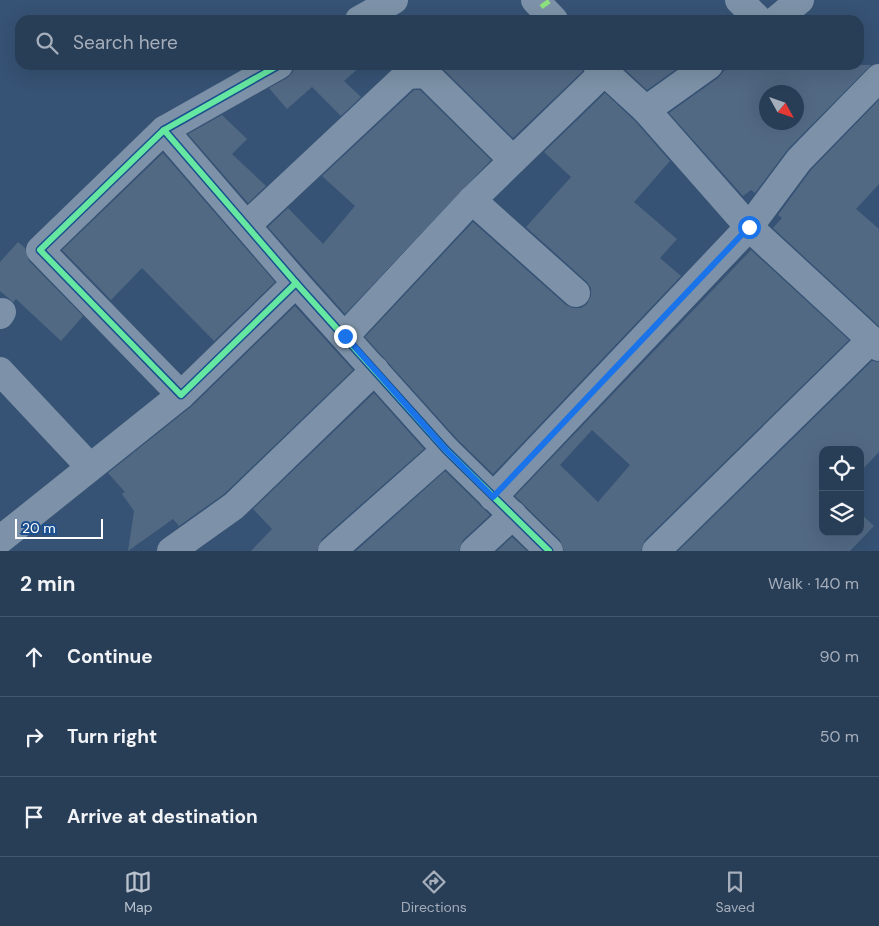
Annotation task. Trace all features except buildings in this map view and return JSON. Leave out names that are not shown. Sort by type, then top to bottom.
[{"type":"street","points":[[368,15],[394,0]]},
{"type":"street","points":[[739,0],[754,15]]},
{"type":"street","points":[[782,15],[800,0]]},
{"type":"street","points":[[181,395],[40,250],[164,130],[270,70]]},
{"type":"street","points":[[345,336],[472,200],[599,70]]},
{"type":"street","points":[[603,70],[646,110],[749,227],[875,344],[656,551]]},
{"type":"street","points":[[646,110],[702,70]]},
{"type":"street","points":[[247,224],[407,75],[426,74],[513,160]]},
{"type":"street","points":[[493,497],[749,227],[799,160],[879,78]]},
{"type":"street","points":[[164,130],[296,283],[446,450],[549,551]]},
{"type":"street","points":[[472,200],[576,293]]},
{"type":"street","points":[[4,543],[89,466],[181,395],[296,283]]},
{"type":"street","points":[[170,551],[234,506],[375,370]]},
{"type":"street","points":[[0,371],[89,466]]},
{"type":"street","points":[[332,551],[446,450]]},
{"type":"street","points":[[474,551],[513,515]]},
{"type":"marked path","points":[[541,7],[551,0]]},
{"type":"cycle path","points":[[270,70],[164,130],[40,250],[181,395],[296,283]]},
{"type":"cycle path","points":[[164,130],[296,283],[446,450],[549,551]]},
{"type":"route","points":[[345,336],[446,450],[493,497],[749,227]]}]
